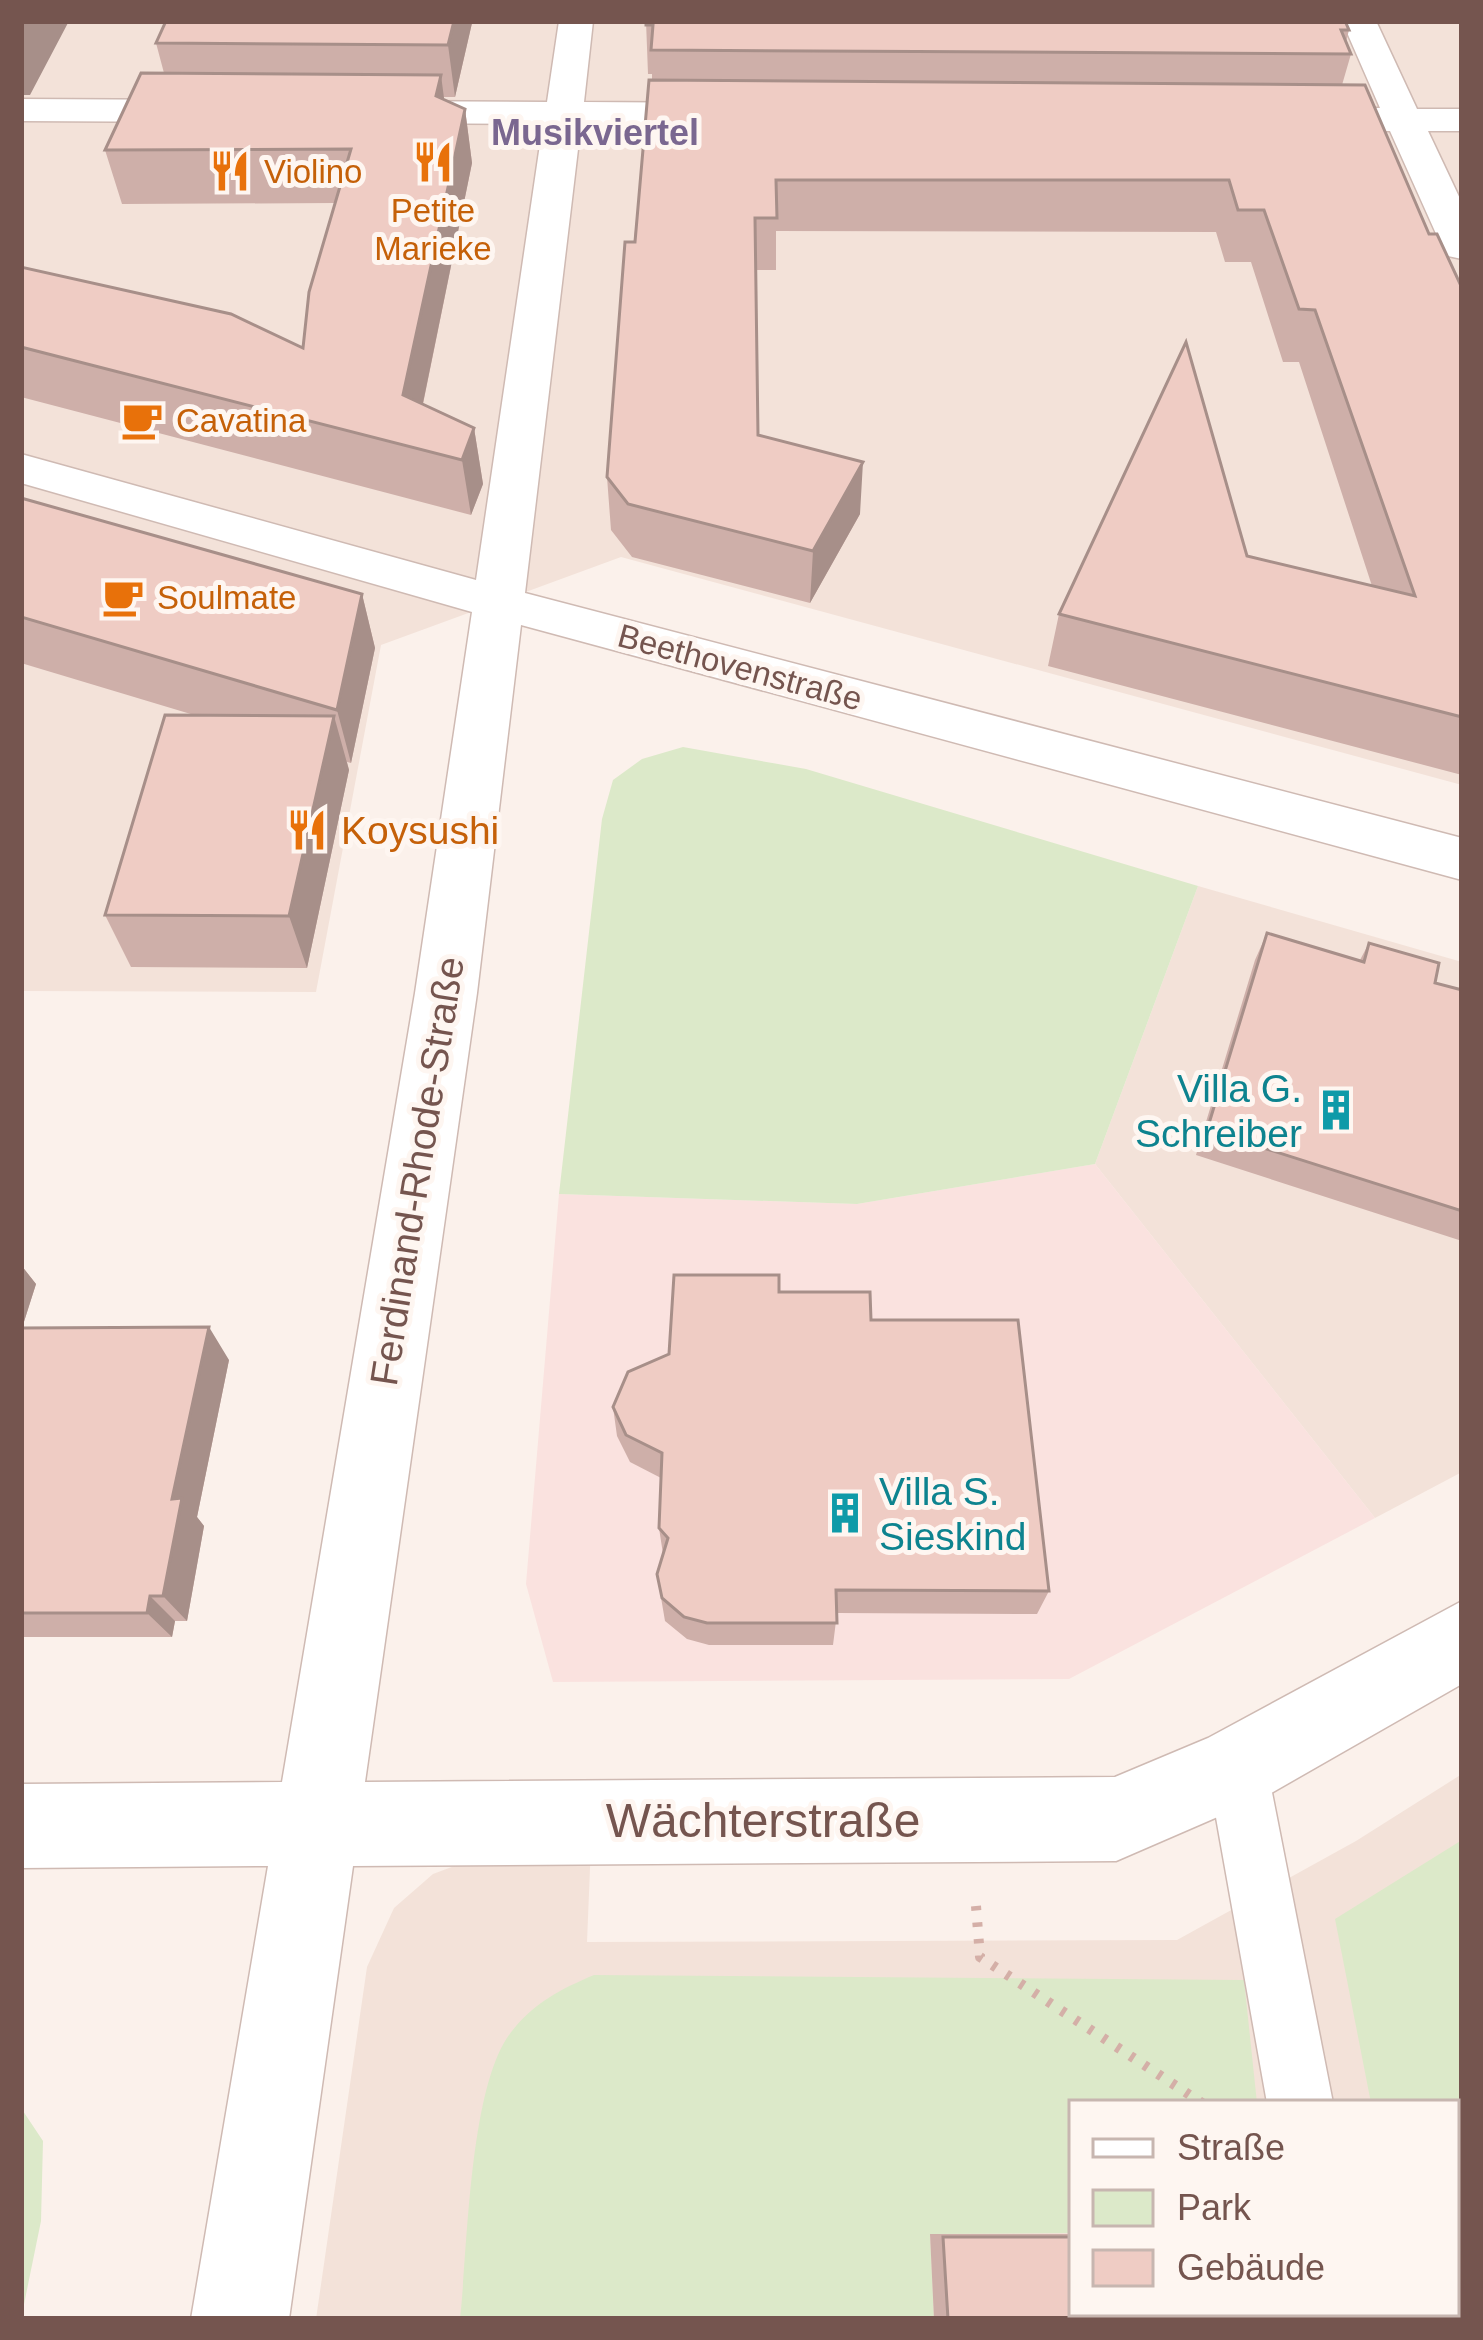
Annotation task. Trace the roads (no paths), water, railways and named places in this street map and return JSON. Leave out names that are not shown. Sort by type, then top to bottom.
[{"type":"street","name":"Ferdinand-Rhode-Straße","points":[[240,2319],[446,993],[576,21]]},
{"type":"street","points":[[1359,21],[1462,247]]},
{"type":"street","points":[[21,110],[249,111]]},
{"type":"street","points":[[339,112],[767,115]]},
{"type":"street","points":[[1267,118],[1462,120]]},
{"type":"street","name":"Beethovenstraße","points":[[21,468],[499,603],[1462,859]]},
{"type":"street","name":"Wächterstraße","points":[[21,1826],[1116,1819],[1237,1767],[1462,1640]]},
{"type":"lane","points":[[1237,1767],[1299,2100]]},
{"type":"place","name":"Petite Marieke","points":[[433,162]]},
{"type":"place","name":"Violino","points":[[230,171]]},
{"type":"place","name":"Cavatina","points":[[142,420]]},
{"type":"place","name":"Soulmate","points":[[123,597]]},
{"type":"place","name":"Koysushi","points":[[307,830]]},
{"type":"place","name":"Villa G. Schreiber","points":[[1336,1110]]},
{"type":"place","name":"Villa S. Sieskind","points":[[845,1513]]},
{"type":"district","name":"Musikviertel","points":[[595,132]]}]
